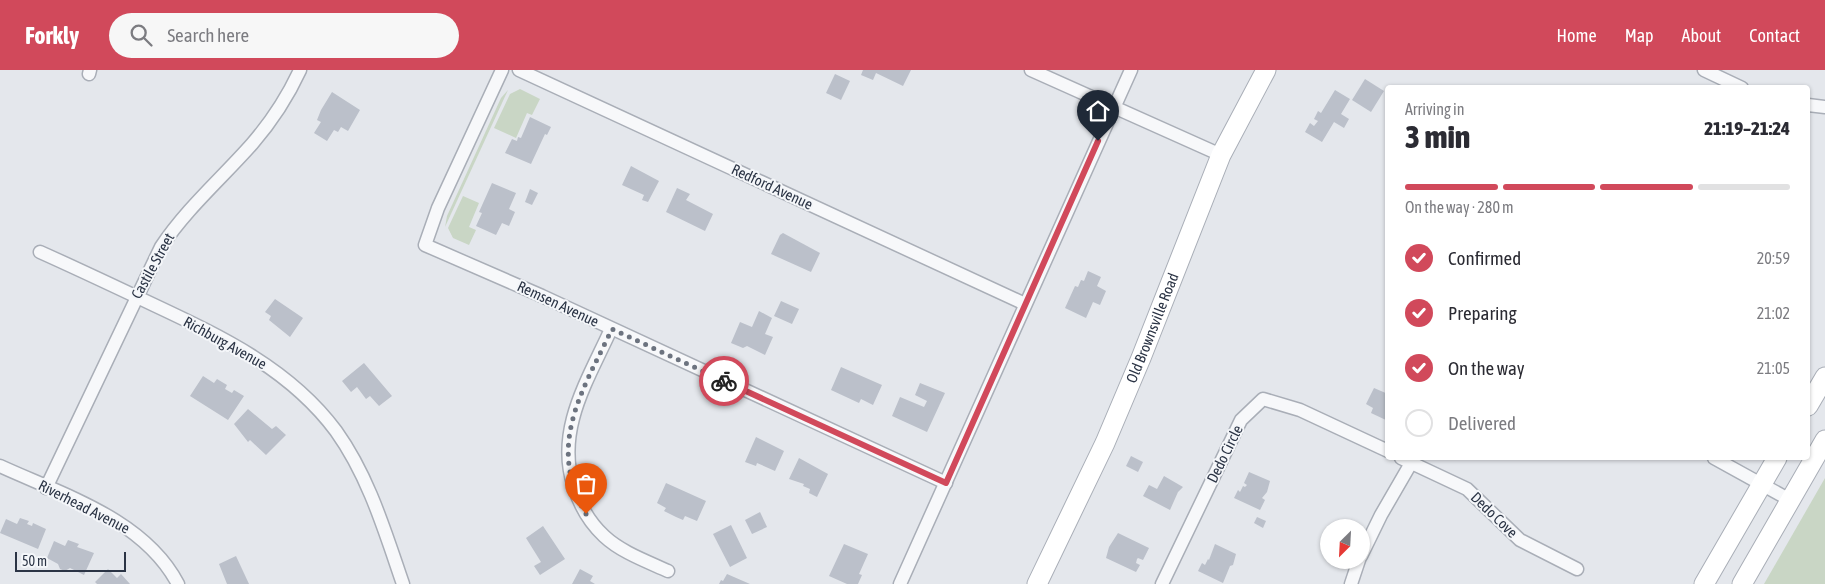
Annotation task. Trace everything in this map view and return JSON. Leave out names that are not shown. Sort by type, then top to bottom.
[{"type":"street","name":"Castile Street","points":[[46,488],[151,265],[173,230],[253,143],[280,106],[300,70]]},
{"type":"street","name":"Remsen Avenue","points":[[502,70],[438,208],[424,245],[612,329],[946,483]]},
{"type":"street","name":"Redford Avenue","points":[[519,70],[1025,304]]},
{"type":"street","points":[[1031,70],[1221,155]]},
{"type":"street","points":[[900,584],[1131,70]]},
{"type":"street","name":"Old Brownsville Road","points":[[1036,584],[1106,443],[1221,155],[1266,70]]},
{"type":"street","points":[[1704,70],[1736,85]]},
{"type":"street","points":[[1810,105],[1825,107]]},
{"type":"street","name":"Richburg Avenue","points":[[40,252],[220,336],[257,358],[278,374],[322,414],[345,446],[366,484],[378,512],[403,584]]},
{"type":"street","points":[[612,329],[580,397],[572,421],[567,454],[571,478],[582,507],[605,537],[630,553],[668,571]]},
{"type":"street","points":[[1810,403],[1825,377]]},
{"type":"street","name":"Dedo Circle","points":[[1162,584],[1241,420],[1263,399],[1300,410],[1385,450]]},
{"type":"street","points":[[1742,584],[1825,440]]},
{"type":"street","points":[[1370,538],[1408,460]]},
{"type":"street","name":"Dedo Cove","points":[[1411,460],[1467,489],[1516,537],[1577,570]]},
{"type":"street","points":[[1718,460],[1790,500]]},
{"type":"street","points":[[1704,584],[1776,460]]},
{"type":"street","name":"Riverhead Avenue","points":[[0,466],[119,522],[139,536],[161,558],[178,584]]},
{"type":"street","points":[[1351,584],[1356,569]]},
{"type":"green space","points":[[520,89],[540,99],[532,115],[527,113],[516,138],[494,128],[510,94]]},
{"type":"green space","points":[[508,90],[445,227],[447,216],[501,98]]},
{"type":"green space","points":[[463,196],[479,203],[469,227],[476,230],[469,245],[453,238],[448,228]]},
{"type":"green space","points":[[1825,478],[1825,584],[1764,584]]},
{"type":"building","points":[[863,70],[911,70],[903,86],[876,73],[873,80],[861,75]]},
{"type":"building","points":[[835,74],[850,81],[841,100],[826,93]]},
{"type":"building","points":[[1365,79],[1384,91],[1371,112],[1352,100]]},
{"type":"building","points":[[1335,90],[1350,99],[1341,114],[1349,119],[1344,128],[1334,122],[1322,142],[1305,132],[1310,123],[1314,126],[1318,121],[1314,119],[1318,111],[1321,113]]},
{"type":"building","points":[[332,92],[360,110],[348,131],[341,127],[338,132],[334,130],[327,141],[314,133],[321,122],[317,120],[321,110]]},
{"type":"building","points":[[530,117],[551,127],[547,135],[545,134],[531,164],[505,153],[512,139],[517,141],[518,137],[521,138]]},
{"type":"building","points":[[631,166],[659,181],[648,202],[642,200],[644,195],[622,185]]},
{"type":"building","points":[[492,183],[516,193],[509,209],[515,212],[509,226],[502,223],[496,235],[476,226],[482,213],[479,212]]},
{"type":"building","points":[[677,188],[690,194],[686,200],[713,214],[705,231],[666,212]]},
{"type":"building","points":[[530,189],[538,193],[532,205],[525,202]]},
{"type":"building","points":[[783,233],[820,253],[811,272],[771,254],[780,235]]},
{"type":"building","points":[[1088,271],[1101,277],[1097,286],[1106,291],[1100,305],[1093,302],[1086,318],[1065,308],[1075,286],[1078,287],[1081,280],[1084,281]]},
{"type":"building","points":[[275,299],[303,318],[290,337],[269,320],[271,316],[265,312]]},
{"type":"building","points":[[781,301],[799,309],[792,324],[774,316]]},
{"type":"building","points":[[759,311],[772,318],[765,334],[773,337],[765,355],[747,346],[743,348],[731,343],[740,322],[752,327]]},
{"type":"building","points":[[364,363],[392,396],[379,406],[370,396],[366,399],[357,387],[351,392],[342,381]]},
{"type":"building","points":[[841,367],[882,385],[873,405],[861,399],[859,403],[831,390]]},
{"type":"building","points":[[203,376],[214,383],[217,379],[227,385],[225,389],[232,393],[234,390],[244,396],[228,420],[190,396]]},
{"type":"building","points":[[920,383],[945,393],[927,432],[892,416],[900,397],[924,407],[927,401],[915,395]]},
{"type":"building","points":[[1374,388],[1385,393],[1385,420],[1371,413],[1373,408],[1366,404]]},
{"type":"building","points":[[248,409],[272,429],[276,426],[286,435],[266,455],[250,440],[248,442],[234,424]]},
{"type":"building","points":[[756,437],[784,451],[775,471],[757,463],[756,466],[745,462]]},
{"type":"building","points":[[1131,456],[1143,462],[1138,472],[1126,466]]},
{"type":"building","points":[[799,458],[828,474],[817,497],[809,493],[810,489],[803,486],[804,484],[789,479]]},
{"type":"building","points":[[1249,472],[1270,481],[1267,492],[1262,498],[1265,500],[1260,510],[1234,498],[1238,490],[1240,492],[1243,486],[1247,485],[1244,483]]},
{"type":"building","points":[[1164,476],[1183,487],[1178,492],[1170,510],[1143,496],[1149,485],[1157,489]]},
{"type":"building","points":[[666,483],[706,501],[697,521],[685,516],[683,520],[676,517],[664,511],[666,508],[657,503]]},
{"type":"building","points":[[760,512],[767,527],[752,534],[745,520]]},
{"type":"building","points":[[1257,517],[1266,521],[1263,528],[1254,523]]},
{"type":"building","points":[[20,518],[29,521],[27,524],[32,526],[33,523],[46,529],[38,549],[0,533],[6,519],[17,524]]},
{"type":"building","points":[[731,525],[747,558],[730,567],[713,534]]},
{"type":"building","points":[[543,526],[565,559],[540,575],[534,566],[541,562],[526,538]]},
{"type":"building","points":[[1118,533],[1149,548],[1143,560],[1137,559],[1136,563],[1140,565],[1136,572],[1106,558],[1109,547]]},
{"type":"building","points":[[68,540],[79,544],[77,547],[94,553],[84,575],[70,568],[65,571],[60,569],[58,564],[47,558],[54,541],[65,546]]},
{"type":"building","points":[[844,544],[868,554],[859,574],[862,575],[858,584],[847,584],[829,576]]},
{"type":"building","points":[[1215,544],[1236,554],[1233,565],[1230,566],[1223,583],[1198,571],[1202,563],[1205,565],[1209,560]]},
{"type":"building","points":[[236,556],[249,584],[227,584],[219,564]]},
{"type":"building","points":[[108,569],[117,578],[121,574],[130,584],[97,584],[95,582]]},
{"type":"building","points":[[580,569],[593,576],[590,581],[595,584],[572,584]]},
{"type":"building","points":[[727,574],[750,584],[719,584]]},
{"type":"way so far","points":[[586,514],[577,496],[569,469],[567,454],[569,434],[580,397],[612,329],[724,381]]},
{"type":"route","points":[[724,381],[946,483],[1098,141]]}]
